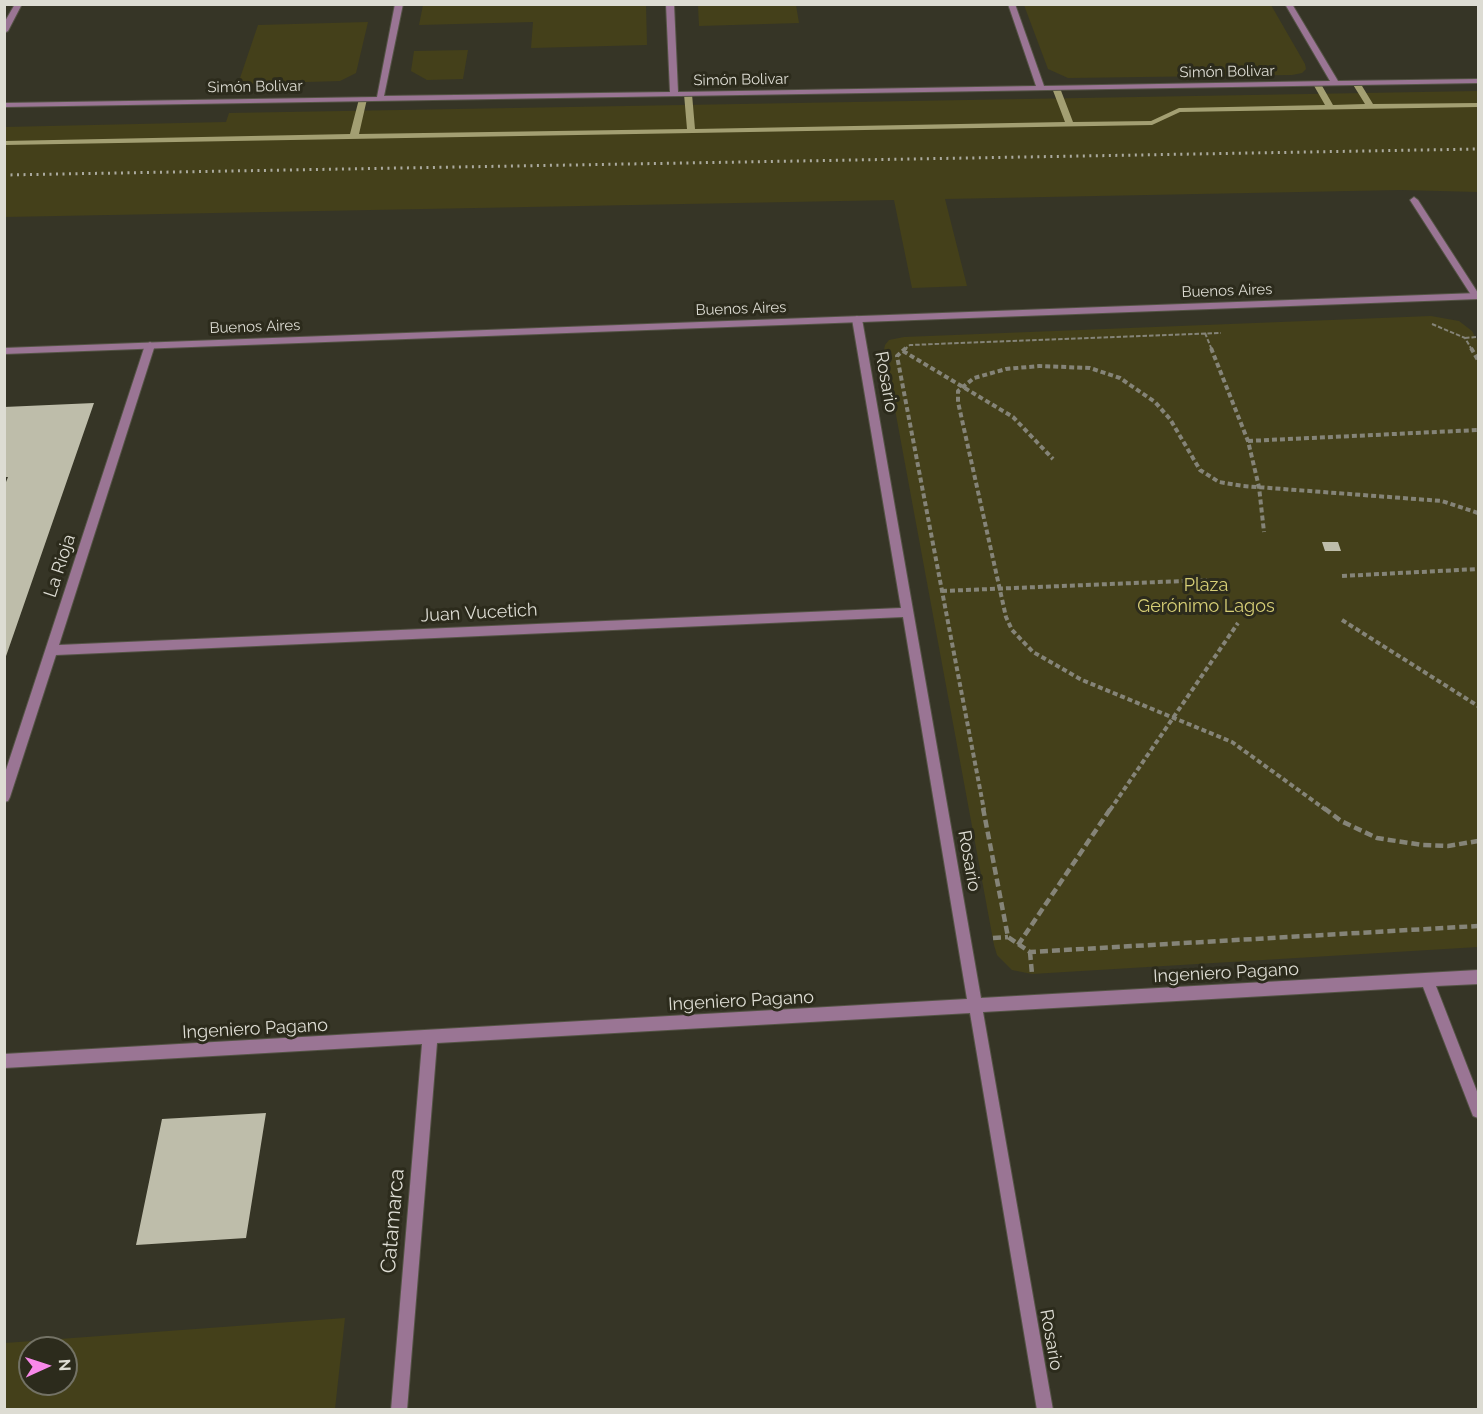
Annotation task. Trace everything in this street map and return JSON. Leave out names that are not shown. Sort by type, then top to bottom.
[{"type":"street","points":[[4,31],[19,4]]},
{"type":"street","points":[[380,99],[399,4]]},
{"type":"street","points":[[670,4],[674,94]]},
{"type":"street","points":[[1011,4],[1041,88]]},
{"type":"street","points":[[1288,4],[1336,84]]},
{"type":"street","name":"Simón Bolivar","points":[[4,105],[1479,81]]},
{"type":"street","points":[[1414,200],[1478,298]]},
{"type":"street","name":"Buenos Aires","points":[[4,351],[1478,298]]},
{"type":"street","name":"Rosario","points":[[857,319],[1045,1410]]},
{"type":"street","name":"La Rioja","points":[[4,797],[150,345]]},
{"type":"street","name":"Juan Vucetich","points":[[52,650],[907,612]]},
{"type":"street","name":"Ingeniero Pagano","points":[[4,1061],[1479,977]]},
{"type":"street","points":[[1427,980],[1479,1111]]},
{"type":"street","name":"Catamarca","points":[[399,1410],[430,1036]]},
{"type":"path","points":[[1424,325],[1435,324],[1465,338],[1476,337]]},
{"type":"path","points":[[1228,332],[910,345],[897,356],[1008,937],[1030,952],[1479,926]]},
{"type":"path","points":[[1205,333],[1248,441],[1258,487],[1264,532]]},
{"type":"path","points":[[1465,338],[1479,360]]},
{"type":"path","points":[[903,351],[1012,417],[1053,459]]},
{"type":"path","points":[[1479,513],[1456,504],[1431,500],[1258,487],[1231,484],[1209,477],[1193,461],[1170,419],[1155,402],[1133,385],[1106,372],[1074,366],[1039,366],[992,372],[974,378],[958,391],[958,402],[1006,617],[1012,630],[1033,652],[1074,677],[1174,717],[1249,752],[1358,830],[1377,838],[1422,845],[1448,846],[1479,842]]},
{"type":"path","points":[[1248,441],[1479,430]]},
{"type":"path","points":[[1342,576],[1479,569]]},
{"type":"path","points":[[942,591],[1207,580]]},
{"type":"path","points":[[1342,620],[1479,706]]},
{"type":"path","points":[[1018,945],[1238,623]]},
{"type":"path","points":[[993,938],[1008,937]]},
{"type":"path","points":[[1030,952],[1032,974]]},
{"type":"green space","points":[[423,5],[646,5],[647,45],[531,48],[533,22],[419,25]]},
{"type":"green space","points":[[698,5],[796,5],[799,23],[699,26]]},
{"type":"green space","points":[[1024,5],[1271,5],[1306,69],[1302,73],[1292,75],[1068,78],[1048,69]]},
{"type":"green space","points":[[368,22],[356,73],[340,81],[238,84],[258,25]]},
{"type":"green space","points":[[468,50],[463,79],[427,80],[411,71],[414,51]]},
{"type":"green space","points":[[1478,91],[1478,192],[1401,190],[945,199],[967,286],[912,288],[894,200],[5,217],[5,127],[226,122],[229,113]]},
{"type":"green space","name":"Plaza Gerónimo Lagos","points":[[1431,316],[1459,321],[1472,331],[1478,342],[1478,947],[1032,974],[1012,970],[997,955],[994,945],[884,350],[885,345],[889,340],[904,337]]},
{"type":"green space","points":[[345,1318],[335,1409],[5,1409],[5,1343],[18,1342],[18,1396],[78,1396],[78,1338]]},
{"type":"building","points":[[94,403],[4,659],[4,487],[8,477],[4,477],[4,407]]},
{"type":"building","points":[[1322,542],[1338,542],[1341,551],[1325,551]]},
{"type":"building","points":[[266,1113],[246,1238],[136,1245],[162,1119]]},
{"type":"waterway","points":[[1356,83],[1370,106]]},
{"type":"waterway","points":[[1317,84],[1330,107]]},
{"type":"waterway","points":[[1056,88],[1070,124]]},
{"type":"waterway","points":[[688,94],[691,131]]},
{"type":"waterway","points":[[354,137],[363,99]]},
{"type":"waterway","points":[[1070,124],[1152,123],[1179,110],[1478,105]]},
{"type":"waterway","points":[[354,137],[1070,124]]},
{"type":"waterway","points":[[4,143],[354,137]]},
{"type":"railway","points":[[4,175],[1478,149]]}]
